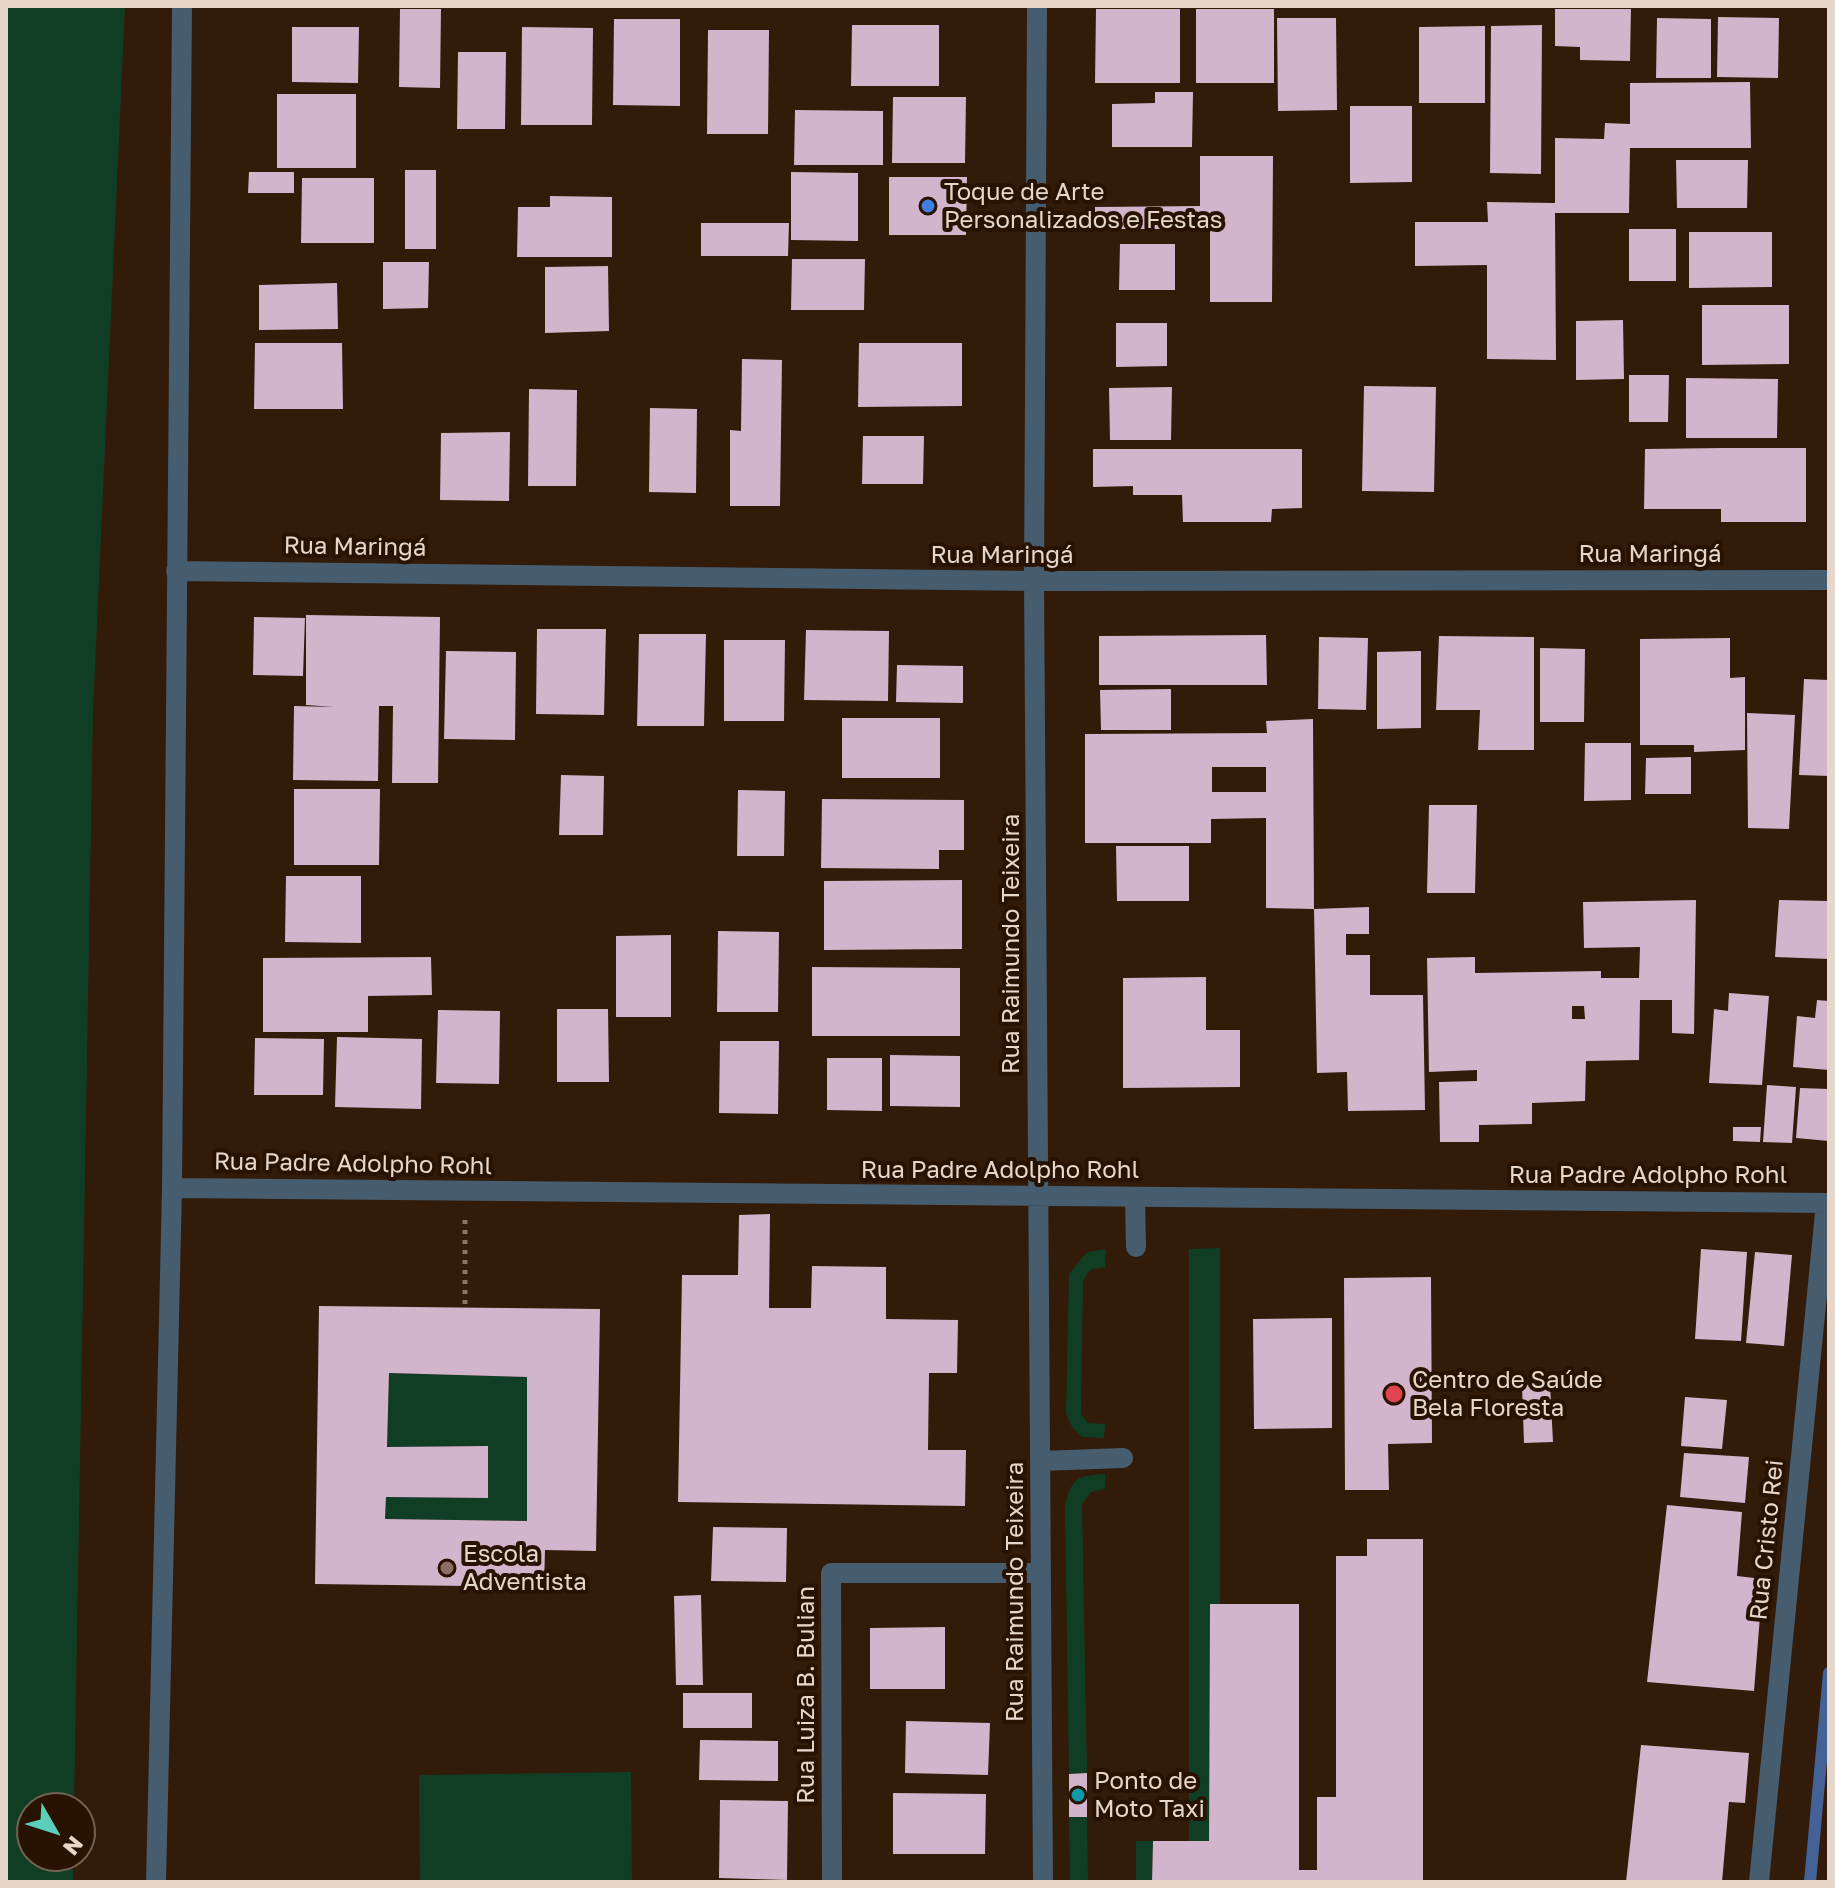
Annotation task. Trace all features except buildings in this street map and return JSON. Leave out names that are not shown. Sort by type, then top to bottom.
[{"type":"street","points":[[156,1882],[172,1188],[182,6]]},
{"type":"street","name":"Rua Raimundo Teixeira","points":[[1037,6],[1034,581],[1043,1882]]},
{"type":"street","name":"Rua Maringá","points":[[176,571],[1034,581],[1829,580]]},
{"type":"street","name":"Rua Padre Adolpho Rohl","points":[[172,1188],[1827,1203]]},
{"type":"street","points":[[1135,1198],[1136,1247]]},
{"type":"street","name":"Rua Cristo Rei","points":[[1759,1882],[1827,1203]]},
{"type":"street","points":[[1041,1461],[1123,1458]]},
{"type":"street","name":"Rua Luiza B. Bulian","points":[[832,1882],[831,1573],[1041,1573]]},
{"type":"path","points":[[464,1191],[465,1307]]},
{"type":"green space","points":[[6,6],[125,6],[93,712],[74,1792],[16,1792],[16,1872],[73,1872],[73,1882],[6,1882]]},
{"type":"green space","points":[[1220,1248],[1220,1605],[1210,1605],[1209,1841],[1189,1841],[1189,1249]]},
{"type":"green space","points":[[1106,1249],[1105,1267],[1090,1270],[1083,1281],[1081,1414],[1088,1423],[1105,1424],[1104,1438],[1082,1437],[1072,1427],[1066,1413],[1069,1274],[1087,1252]]},
{"type":"green space","points":[[389,1373],[527,1377],[527,1521],[385,1519],[386,1497],[488,1498],[488,1446],[387,1447]]},
{"type":"green space","points":[[1105,1474],[1105,1489],[1091,1492],[1082,1504],[1087,1773],[1069,1774],[1065,1505],[1077,1480]]},
{"type":"green space","points":[[631,1772],[632,1882],[420,1882],[419,1775]]},
{"type":"green space","points":[[1069,1817],[1087,1817],[1088,1882],[1070,1882]]},
{"type":"green space","points":[[1136,1841],[1153,1841],[1152,1882],[1136,1882]]},
{"type":"waterway","points":[[1810,1882],[1829,1673]]},
{"type":"place","name":"Toque de Arte Personalizados e Festas","points":[[928,206]]},
{"type":"place","name":"Centro de Saúde Bela Floresta","points":[[1394,1394]]},
{"type":"place","name":"Escola Adventista","points":[[447,1568]]},
{"type":"place","name":"Ponto de Moto Taxi","points":[[1078,1795]]}]
